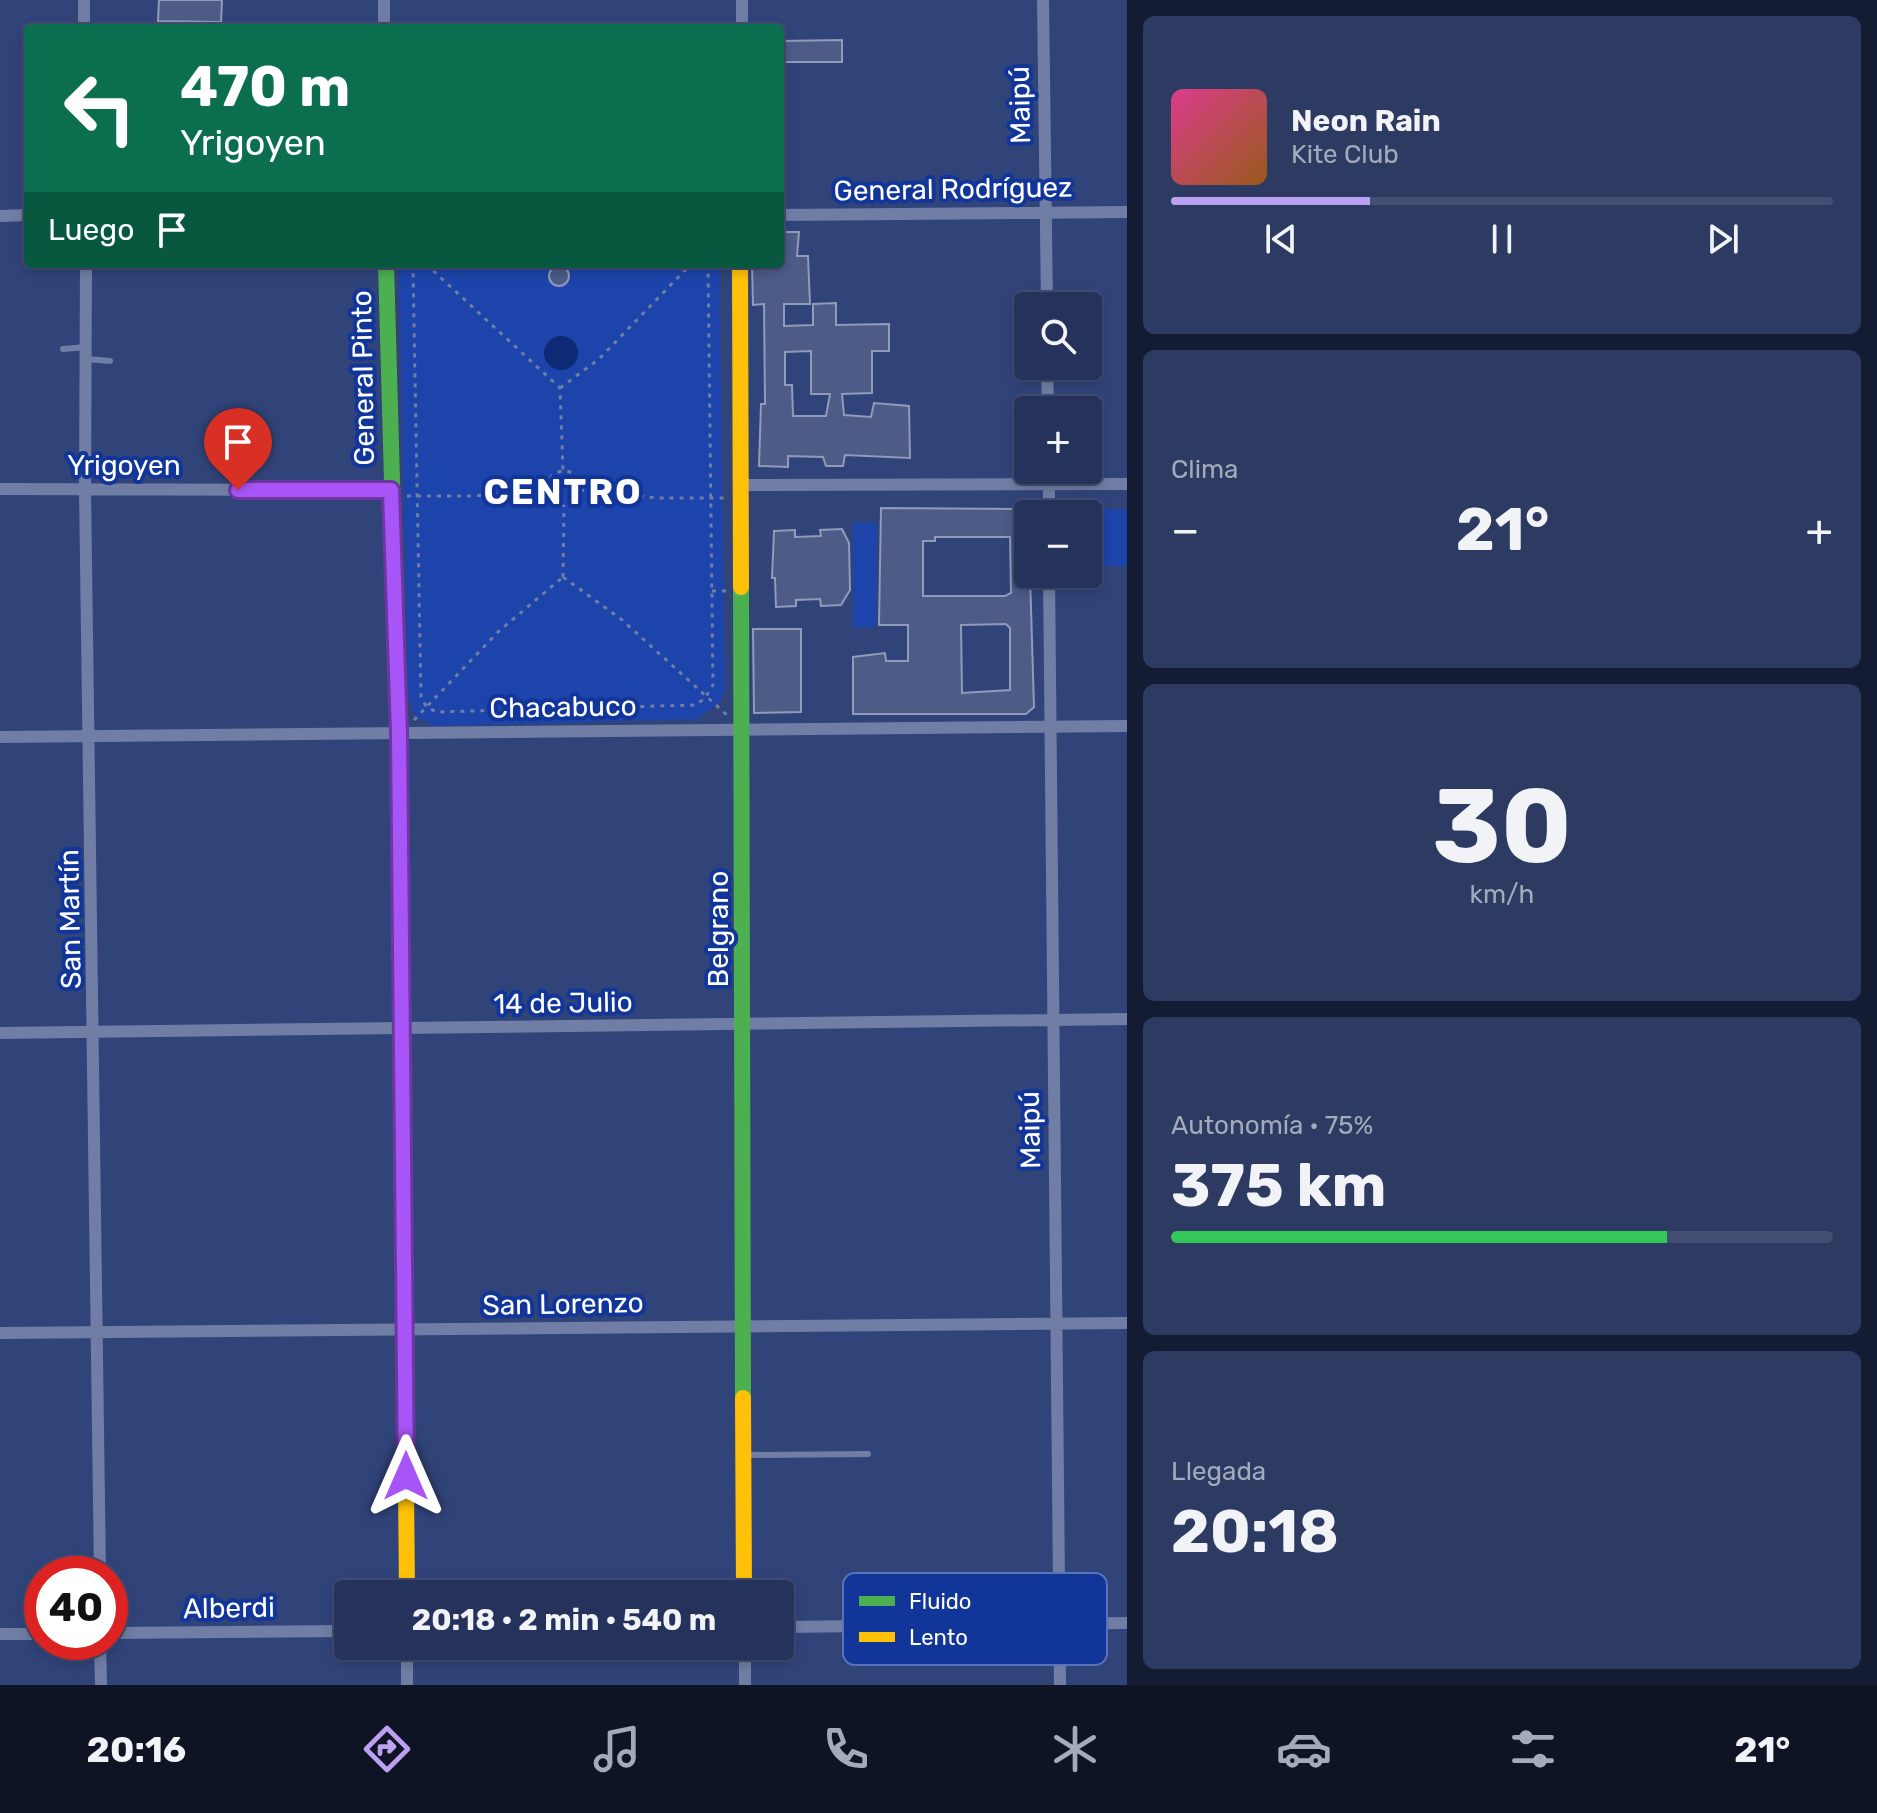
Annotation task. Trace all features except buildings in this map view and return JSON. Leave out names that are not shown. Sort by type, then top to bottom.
[{"type":"street","points":[[84,0],[84,24]]},
{"type":"street","points":[[384,0],[384,24]]},
{"type":"street","points":[[742,0],[742,24]]},
{"type":"street","name":"Maipú","points":[[1043,0],[1047,292]]},
{"type":"street","name":"General Rodríguez","points":[[784,215],[1127,212]]},
{"type":"street","points":[[0,216],[24,215]]},
{"type":"street","name":"San Martín","points":[[86,268],[85,489],[91,735],[100,1556]]},
{"type":"street","name":"General Pinto","points":[[386,268],[399,733],[407,1580]]},
{"type":"street","name":"Belgrano","points":[[740,268],[746,1326],[744,1580]]},
{"type":"street","points":[[740,492],[1049,484],[1049,500]]},
{"type":"street","points":[[1102,484],[1127,484]]},
{"type":"street","name":"Yrigoyen","points":[[0,489],[391,493]]},
{"type":"street","name":"Maipú","points":[[1049,588],[1060,1573]]},
{"type":"street","name":"Chacabuco","points":[[0,737],[1127,726]]},
{"type":"street","name":"14 de Julio","points":[[0,1033],[1127,1019]]},
{"type":"street","name":"San Lorenzo","points":[[0,1333],[1127,1323]]},
{"type":"street","points":[[1107,1623],[1127,1623]]},
{"type":"street","points":[[794,1627],[843,1626]]},
{"type":"street","name":"Alberdi","points":[[128,1633],[334,1631]]},
{"type":"street","points":[[0,1634],[24,1634]]},
{"type":"street","points":[[100,1660],[101,1685]]},
{"type":"street","points":[[407,1660],[407,1685]]},
{"type":"street","points":[[745,1660],[745,1685]]},
{"type":"lane","points":[[63,349],[110,361]]},
{"type":"lane","points":[[745,1455],[868,1454]]},
{"type":"path","points":[[414,268],[421,697],[436,712],[696,705],[713,685],[708,268]]},
{"type":"path","points":[[430,268],[560,388],[563,471]]},
{"type":"path","points":[[560,388],[599,359],[687,268]]},
{"type":"path","points":[[563,471],[575,476],[580,490],[575,500],[564,505],[551,499],[547,490],[550,479],[563,471]]},
{"type":"path","points":[[391,493],[473,496],[547,490]]},
{"type":"path","points":[[580,490],[711,498],[740,492]]},
{"type":"path","points":[[399,733],[428,707],[499,631],[563,577],[564,505]]},
{"type":"path","points":[[563,577],[621,619],[705,698],[744,729]]},
{"type":"shaded area","points":[[399,268],[719,268],[725,689],[720,702],[698,719],[435,726],[415,716],[408,695]]},
{"type":"shaded area","points":[[561,336],[573,341],[578,353],[573,365],[561,370],[549,365],[544,353],[549,341]]},
{"type":"shaded area","points":[[1102,509],[1127,509],[1127,566],[1102,566]]},
{"type":"shaded area","points":[[853,522],[877,523],[876,627],[853,627]]},
{"type":"traffic: fast","points":[[386,268],[399,733],[405,1376]]},
{"type":"traffic: fast","points":[[741,587],[743,1398]]},
{"type":"traffic: slow","points":[[740,268],[741,587]]},
{"type":"traffic: slow","points":[[405,1376],[407,1580]]},
{"type":"traffic: slow","points":[[743,1398],[744,1580]]},
{"type":"district","name":"CENTRO","points":[[563,491]]},
{"type":"route","points":[[238,490],[391,490],[399,733],[406,1476]]}]
